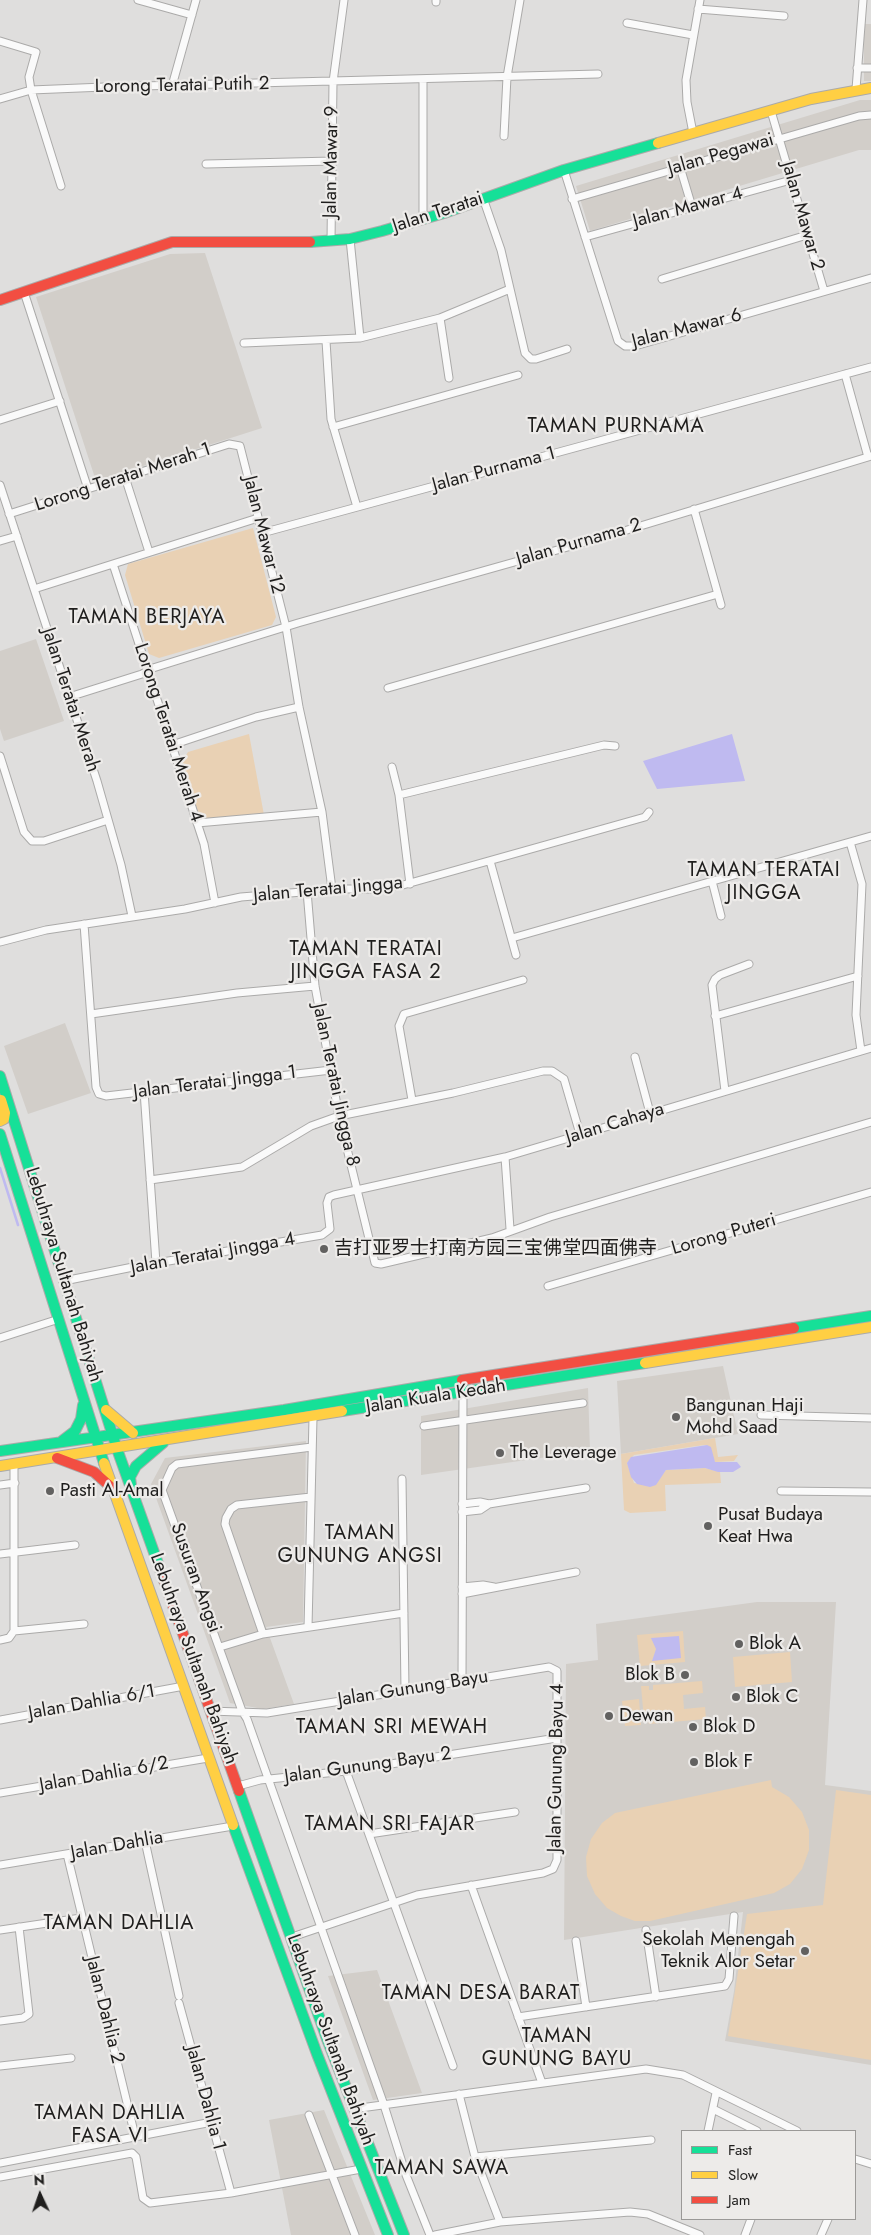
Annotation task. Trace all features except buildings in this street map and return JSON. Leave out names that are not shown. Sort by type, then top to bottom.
[{"type":"main road","name":"Jalan Teratai","points":[[0,300],[112,260],[172,242],[331,241],[350,238],[423,220],[564,170],[771,111],[856,89],[871,88]]},
{"type":"main road","name":"Lebuhraya Sultanah Bahiyah","points":[[0,1076],[112,1435],[353,2109],[404,2235]]},
{"type":"main road","points":[[0,1098],[4,1113],[4,1119],[0,1121]]},
{"type":"main road","points":[[18,1132],[10,1137],[19,1190]]},
{"type":"main road","name":"Lebuhraya Sultanah Bahiyah","points":[[0,1134],[95,1438],[208,1758],[361,2169],[388,2235]]},
{"type":"main road","name":"Jalan Kuala Kedah","points":[[0,1451],[133,1433],[546,1366],[871,1316]]},
{"type":"main road","name":"Jalan Kuala Kedah","points":[[0,1466],[313,1418],[463,1392],[871,1327]]},
{"type":"main road","points":[[51,1444],[64,1440],[75,1431],[81,1419],[81,1392]]},
{"type":"main road","points":[[101,1401],[106,1411],[133,1433]]},
{"type":"main road","points":[[333,1402],[334,1414]]},
{"type":"main road","points":[[131,1488],[130,1477],[136,1466],[144,1456],[167,1441]]},
{"type":"main road","points":[[55,1458],[94,1472],[114,1490]]},
{"type":"street","points":[[138,0],[192,15]]},
{"type":"street","points":[[172,86],[196,0]]},
{"type":"street","name":"Jalan Mawar 9","points":[[331,241],[333,82],[344,0]]},
{"type":"street","points":[[504,136],[507,77],[520,0]]},
{"type":"street","points":[[693,133],[686,91],[692,35],[700,0]]},
{"type":"street","points":[[856,89],[856,68],[863,0]]},
{"type":"street","points":[[698,9],[784,16]]},
{"type":"street","points":[[627,23],[692,35]]},
{"type":"street","points":[[0,42],[36,52],[29,77],[30,90],[61,186]]},
{"type":"street","points":[[856,68],[871,68]]},
{"type":"street","name":"Lorong Teratai Putih 2","points":[[0,99],[30,90],[598,74]]},
{"type":"street","points":[[423,80],[423,220]]},
{"type":"street","name":"Jalan Mawar 2","points":[[771,111],[824,291]]},
{"type":"street","name":"Jalan Pegawai","points":[[572,198],[859,116],[871,115]]},
{"type":"street","points":[[206,164],[333,161]]},
{"type":"street","points":[[680,167],[692,207]]},
{"type":"street","name":"Jalan Mawar 6","points":[[564,170],[618,341],[629,347],[871,278]]},
{"type":"street","name":"Jalan Mawar 4","points":[[585,237],[791,180]]},
{"type":"street","points":[[483,198],[502,250],[527,356],[536,359],[567,349]]},
{"type":"street","points":[[662,279],[807,235]]},
{"type":"street","points":[[350,238],[360,338]]},
{"type":"street","points":[[244,344],[360,338],[440,318],[510,288]]},
{"type":"street","points":[[24,292],[88,489]]},
{"type":"street","points":[[440,318],[449,378]]},
{"type":"street","points":[[326,341],[333,427],[357,507]]},
{"type":"street","name":"Jalan Purnama 1","points":[[262,533],[871,367]]},
{"type":"street","points":[[845,374],[869,457]]},
{"type":"street","points":[[333,427],[518,375]]},
{"type":"street","points":[[0,420],[60,401]]},
{"type":"street","name":"Lorong Teratai Merah 1","points":[[9,514],[229,444],[237,444]]},
{"type":"street","name":"Jalan Mawar 12","points":[[237,444],[242,449],[286,627],[299,707],[322,812],[332,889]]},
{"type":"street","name":"Jalan Purnama 2","points":[[69,697],[286,627],[869,457]]},
{"type":"street","points":[[125,477],[149,552]]},
{"type":"street","name":"Jalan Teratai Merah","points":[[0,485],[108,820],[121,865],[132,916]]},
{"type":"street","points":[[694,509],[721,605]]},
{"type":"street","points":[[34,589],[258,518]]},
{"type":"street","points":[[0,541],[16,536]]},
{"type":"street","name":"Lorong Teratai Merah 4","points":[[113,564],[197,823],[208,861],[215,903]]},
{"type":"street","points":[[388,688],[718,594]]},
{"type":"street","points":[[172,745],[256,717],[299,707]]},
{"type":"street","points":[[398,794],[604,745],[615,746]]},
{"type":"street","points":[[0,756],[24,832],[32,841],[44,841],[108,820]]},
{"type":"street","points":[[392,767],[398,794],[410,884]]},
{"type":"street","points":[[197,823],[322,812]]},
{"type":"street","name":"Jalan Teratai Jingga","points":[[0,942],[46,930],[215,903],[241,897],[332,889],[372,890],[410,884],[645,817],[649,812]]},
{"type":"street","points":[[512,938],[871,836]]},
{"type":"street","points":[[850,842],[862,884],[856,1015],[861,1051]]},
{"type":"street","points":[[490,861],[516,955]]},
{"type":"street","points":[[712,881],[721,916]]},
{"type":"street","name":"Jalan Teratai Jingga 8","points":[[307,892],[315,986],[340,1116],[375,1263],[381,1264],[492,1238],[510,1230]]},
{"type":"street","points":[[84,924],[91,1014],[237,993],[315,986]]},
{"type":"street","points":[[725,1091],[712,985],[715,979],[750,964]]},
{"type":"street","points":[[715,1016],[858,976]]},
{"type":"street","points":[[412,1100],[400,1026],[404,1014],[523,980]]},
{"type":"street","name":"Jalan Teratai Jingga 1","points":[[91,1014],[96,1087],[99,1094],[106,1096],[331,1070]]},
{"type":"street","name":"Jalan Cahaya","points":[[357,1189],[505,1157],[871,1048]]},
{"type":"street","points":[[635,1057],[650,1113]]},
{"type":"street","points":[[150,1180],[242,1167],[310,1126],[340,1116],[552,1070],[564,1079],[580,1134]]},
{"type":"street","points":[[144,1091],[156,1263]]},
{"type":"street","points":[[505,1157],[510,1230],[871,1122]]},
{"type":"street","name":"Jalan Teratai Jingga 4","points":[[64,1281],[156,1263],[322,1235],[330,1229],[327,1203],[329,1197],[357,1189]]},
{"type":"street","name":"Lorong Puteri","points":[[548,1286],[871,1192]]},
{"type":"street","points":[[0,1338],[59,1318]]},
{"type":"street","points":[[462,1681],[463,1392]]},
{"type":"street","points":[[424,1426],[583,1403]]},
{"type":"street","points":[[761,1415],[871,1418]]},
{"type":"street","points":[[308,1627],[313,1418]]},
{"type":"street","name":"Susuran Angsi","points":[[312,1447],[177,1464],[172,1468],[163,1484],[162,1490],[242,1711],[247,1719],[321,1927]]},
{"type":"street","points":[[0,1640],[9,1638],[14,1631],[14,1464]]},
{"type":"street","points":[[402,1479],[405,1690]]},
{"type":"street","points":[[0,1484],[15,1483]]},
{"type":"street","points":[[462,1504],[480,1502],[489,1504],[586,1488]]},
{"type":"street","points":[[781,1491],[871,1492]]},
{"type":"street","points":[[263,1634],[225,1524],[226,1518],[231,1509],[238,1506],[311,1497]]},
{"type":"street","points":[[462,1512],[480,1510],[489,1504]]},
{"type":"street","points":[[0,1554],[75,1545]]},
{"type":"street","points":[[462,1591],[576,1572]]},
{"type":"street","points":[[220,1647],[263,1634],[404,1613]]},
{"type":"street","points":[[14,1631],[84,1624]]},
{"type":"street","name":"Jalan Gunung Bayu","points":[[210,1711],[267,1713],[549,1667],[555,1668]]},
{"type":"street","name":"Jalan Gunung Bayu 4","points":[[471,1885],[543,1873],[553,1869],[556,1860],[558,1674],[555,1668]]},
{"type":"street","name":"Jalan Dahlia 6/1","points":[[0,1720],[184,1686]]},
{"type":"street","name":"Jalan Gunung Bayu 2","points":[[238,1786],[557,1738]]},
{"type":"street","name":"Jalan Dahlia 6/2","points":[[0,1793],[208,1758]]},
{"type":"street","points":[[346,1770],[453,2066]]},
{"type":"street","points":[[369,1834],[515,1812]]},
{"type":"street","name":"Jalan Dahlia","points":[[0,1865],[233,1826]]},
{"type":"street","name":"Jalan Dahlia 1","points":[[145,1841],[179,1999],[230,2193]]},
{"type":"street","name":"Jalan Dahlia 2","points":[[67,1854],[135,2136]]},
{"type":"street","points":[[292,1938],[393,1902],[418,1895],[471,1885],[542,2082]]},
{"type":"street","points":[[518,2017],[722,1987],[727,1984],[734,1916]]},
{"type":"street","points":[[0,1930],[82,1918]]},
{"type":"street","points":[[0,2021],[23,2018],[29,2014],[19,1927]]},
{"type":"street","points":[[321,1927],[384,2104],[406,2175],[430,2235]]},
{"type":"street","points":[[646,1930],[656,1997]]},
{"type":"street","points":[[576,1941],[586,2007]]},
{"type":"street","points":[[0,2066],[71,2058]]},
{"type":"street","points":[[353,2109],[646,2069],[683,2075],[716,2093],[795,2130]]},
{"type":"street","points":[[708,2130],[716,2093]]},
{"type":"street","points":[[459,2094],[476,2157],[500,2222]]},
{"type":"street","points":[[713,2109],[755,2130]]},
{"type":"street","points":[[309,2115],[355,2235]]},
{"type":"street","points":[[0,2163],[212,2122]]},
{"type":"street","points":[[476,2157],[651,2140]]},
{"type":"street","points":[[0,2177],[132,2153],[136,2156],[143,2198],[148,2203],[230,2193],[361,2169]]},
{"type":"street","points":[[856,2158],[871,2164]]},
{"type":"street","points":[[435,2235],[500,2222],[630,2212],[648,2214],[700,2235]]},
{"type":"street","points":[[745,2235],[751,2220]]},
{"type":"street","points":[[821,2235],[828,2220]]},
{"type":"shaded area","points":[[864,24],[871,24],[871,81],[864,81]]},
{"type":"shaded area","points":[[860,100],[871,100],[871,150],[859,150],[590,231],[576,186]]},
{"type":"shaded area","points":[[205,253],[262,428],[96,481],[36,297],[170,254]]},
{"type":"shaded area","points":[[253,528],[276,617],[272,625],[159,658],[149,654],[125,575],[128,564]]},
{"type":"shaded area","points":[[36,639],[64,721],[4,741],[0,729],[0,651]]},
{"type":"shaded area","points":[[249,734],[264,815],[201,820],[181,763],[188,752]]},
{"type":"shaded area","points":[[732,734],[745,781],[657,789],[643,761]]},
{"type":"shaded area","points":[[65,1023],[91,1093],[28,1114],[4,1046]]},
{"type":"shaded area","points":[[723,1366],[738,1434],[621,1454],[617,1381]]},
{"type":"shaded area","points":[[588,1388],[590,1451],[421,1475],[421,1416]]},
{"type":"shaded area","points":[[715,1438],[718,1457],[738,1455],[734,1461],[715,1462],[707,1445],[704,1445],[634,1455],[627,1463],[634,1483],[653,1486],[666,1470],[705,1468],[720,1472],[721,1483],[665,1485],[666,1511],[630,1513],[624,1510],[621,1454]]},
{"type":"shaded area","points":[[306,1441],[303,1622],[266,1627],[294,1704],[263,1709],[230,1703],[151,1484],[165,1458]]},
{"type":"shaded area","points":[[707,1445],[711,1447],[715,1462],[737,1462],[741,1467],[733,1472],[718,1472],[705,1468],[666,1470],[656,1485],[650,1487],[637,1484],[631,1477],[627,1463],[631,1457]]},
{"type":"shaded area","points":[[757,1602],[836,1602],[825,1785],[871,1791],[871,2065],[725,2041],[734,1991],[743,1912],[564,1940],[566,1664],[598,1660],[596,1624]]},
{"type":"shaded area","points":[[683,1631],[685,1662],[640,1666],[637,1635]]},
{"type":"shaded area","points":[[679,1636],[681,1658],[652,1661],[656,1649],[651,1638]]},
{"type":"shaded area","points":[[790,1652],[792,1682],[735,1687],[733,1657]]},
{"type":"shaded area","points":[[702,1681],[703,1693],[683,1695],[684,1709],[705,1707],[706,1719],[649,1724],[648,1720],[644,1720],[641,1686],[649,1686],[649,1690],[653,1690],[653,1685]]},
{"type":"shaded area","points":[[639,1699],[641,1725],[625,1726],[622,1701]]},
{"type":"shaded area","points":[[771,1780],[772,1787],[789,1797],[802,1812],[809,1830],[809,1850],[802,1869],[790,1884],[774,1893],[650,1921],[635,1921],[621,1916],[607,1908],[595,1894],[587,1876],[586,1857],[591,1839],[602,1823],[615,1813]]},
{"type":"shaded area","name":"Sekolah Menengah Teknik Alor Setar","points":[[836,1790],[871,1795],[871,2060],[728,2036],[747,1914],[823,1905]]},
{"type":"shaded area","points":[[377,1970],[422,2093],[373,2100],[328,1976]]},
{"type":"shaded area","points":[[324,2110],[375,2235],[291,2235],[269,2120]]},
{"type":"waterway","points":[[0,1168],[18,1225]]},
{"type":"traffic: fast","points":[[310,242],[350,239],[382,231],[444,213],[564,170],[658,143]]},
{"type":"traffic: fast","points":[[0,1076],[117,1449],[161,1572]]},
{"type":"traffic: fast","points":[[0,1134],[104,1463]]},
{"type":"traffic: fast","points":[[794,1328],[871,1316]]},
{"type":"traffic: fast","points":[[342,1411],[645,1363]]},
{"type":"traffic: fast","points":[[0,1451],[284,1410],[462,1380]]},
{"type":"traffic: fast","points":[[62,1441],[75,1431],[81,1419],[83,1405]]},
{"type":"traffic: fast","points":[[131,1485],[130,1477],[136,1466],[163,1443]]},
{"type":"traffic: fast","points":[[239,1791],[327,2039],[404,2235]]},
{"type":"traffic: fast","points":[[233,1825],[317,2054],[388,2235]]},
{"type":"traffic: slow","points":[[658,143],[811,99],[871,88]]},
{"type":"traffic: slow","points":[[0,1121],[4,1119],[5,1113],[1,1100]]},
{"type":"traffic: slow","points":[[645,1363],[871,1327]]},
{"type":"traffic: slow","points":[[106,1410],[133,1433]]},
{"type":"traffic: slow","points":[[0,1466],[342,1411]]},
{"type":"traffic: slow","points":[[104,1463],[233,1825]]},
{"type":"traffic: jam","points":[[0,300],[172,242],[310,242]]},
{"type":"traffic: jam","points":[[462,1380],[794,1328]]},
{"type":"traffic: jam","points":[[57,1458],[94,1472],[112,1488]]},
{"type":"traffic: jam","points":[[161,1572],[239,1791]]},
{"type":"place","name":"吉打亚罗士打南方园三宝佛堂四面佛寺","points":[[324,1249]]},
{"type":"place","name":"Bangunan Haji Mohd Saad","points":[[676,1417]]},
{"type":"place","name":"The Leverage","points":[[500,1453]]},
{"type":"place","name":"Pasti Al-Amal","points":[[50,1491]]},
{"type":"place","name":"Pusat Budaya Keat Hwa","points":[[708,1526]]},
{"type":"place","name":"Blok A","points":[[739,1644]]},
{"type":"place","name":"Blok B","points":[[685,1675]]},
{"type":"place","name":"Blok C","points":[[736,1697]]},
{"type":"place","name":"Dewan","points":[[609,1716]]},
{"type":"place","name":"Blok D","points":[[693,1727]]},
{"type":"place","name":"Blok F","points":[[694,1762]]},
{"type":"place","name":"Sekolah Menengah Teknik Alor Setar","points":[[805,1951]]},
{"type":"district","name":"TAMAN PURNAMA","points":[[616,427]]},
{"type":"district","name":"TAMAN BERJAYA","points":[[147,618]]},
{"type":"district","name":"TAMAN TERATAI JINGGA","points":[[764,882]]},
{"type":"district","name":"TAMAN TERATAI JINGGA FASA 2","points":[[366,962]]},
{"type":"district","name":"TAMAN GUNUNG ANGSI","points":[[360,1546]]},
{"type":"district","name":"TAMAN SRI MEWAH","points":[[392,1728]]},
{"type":"district","name":"TAMAN SRI FAJAR","points":[[390,1825]]},
{"type":"district","name":"TAMAN DAHLIA","points":[[119,1924]]},
{"type":"district","name":"TAMAN DESA BARAT","points":[[481,1994]]},
{"type":"district","name":"TAMAN GUNUNG BAYU","points":[[557,2048]]},
{"type":"district","name":"TAMAN DAHLIA FASA VI","points":[[110,2126]]},
{"type":"district","name":"TAMAN SAWA","points":[[442,2169]]}]
